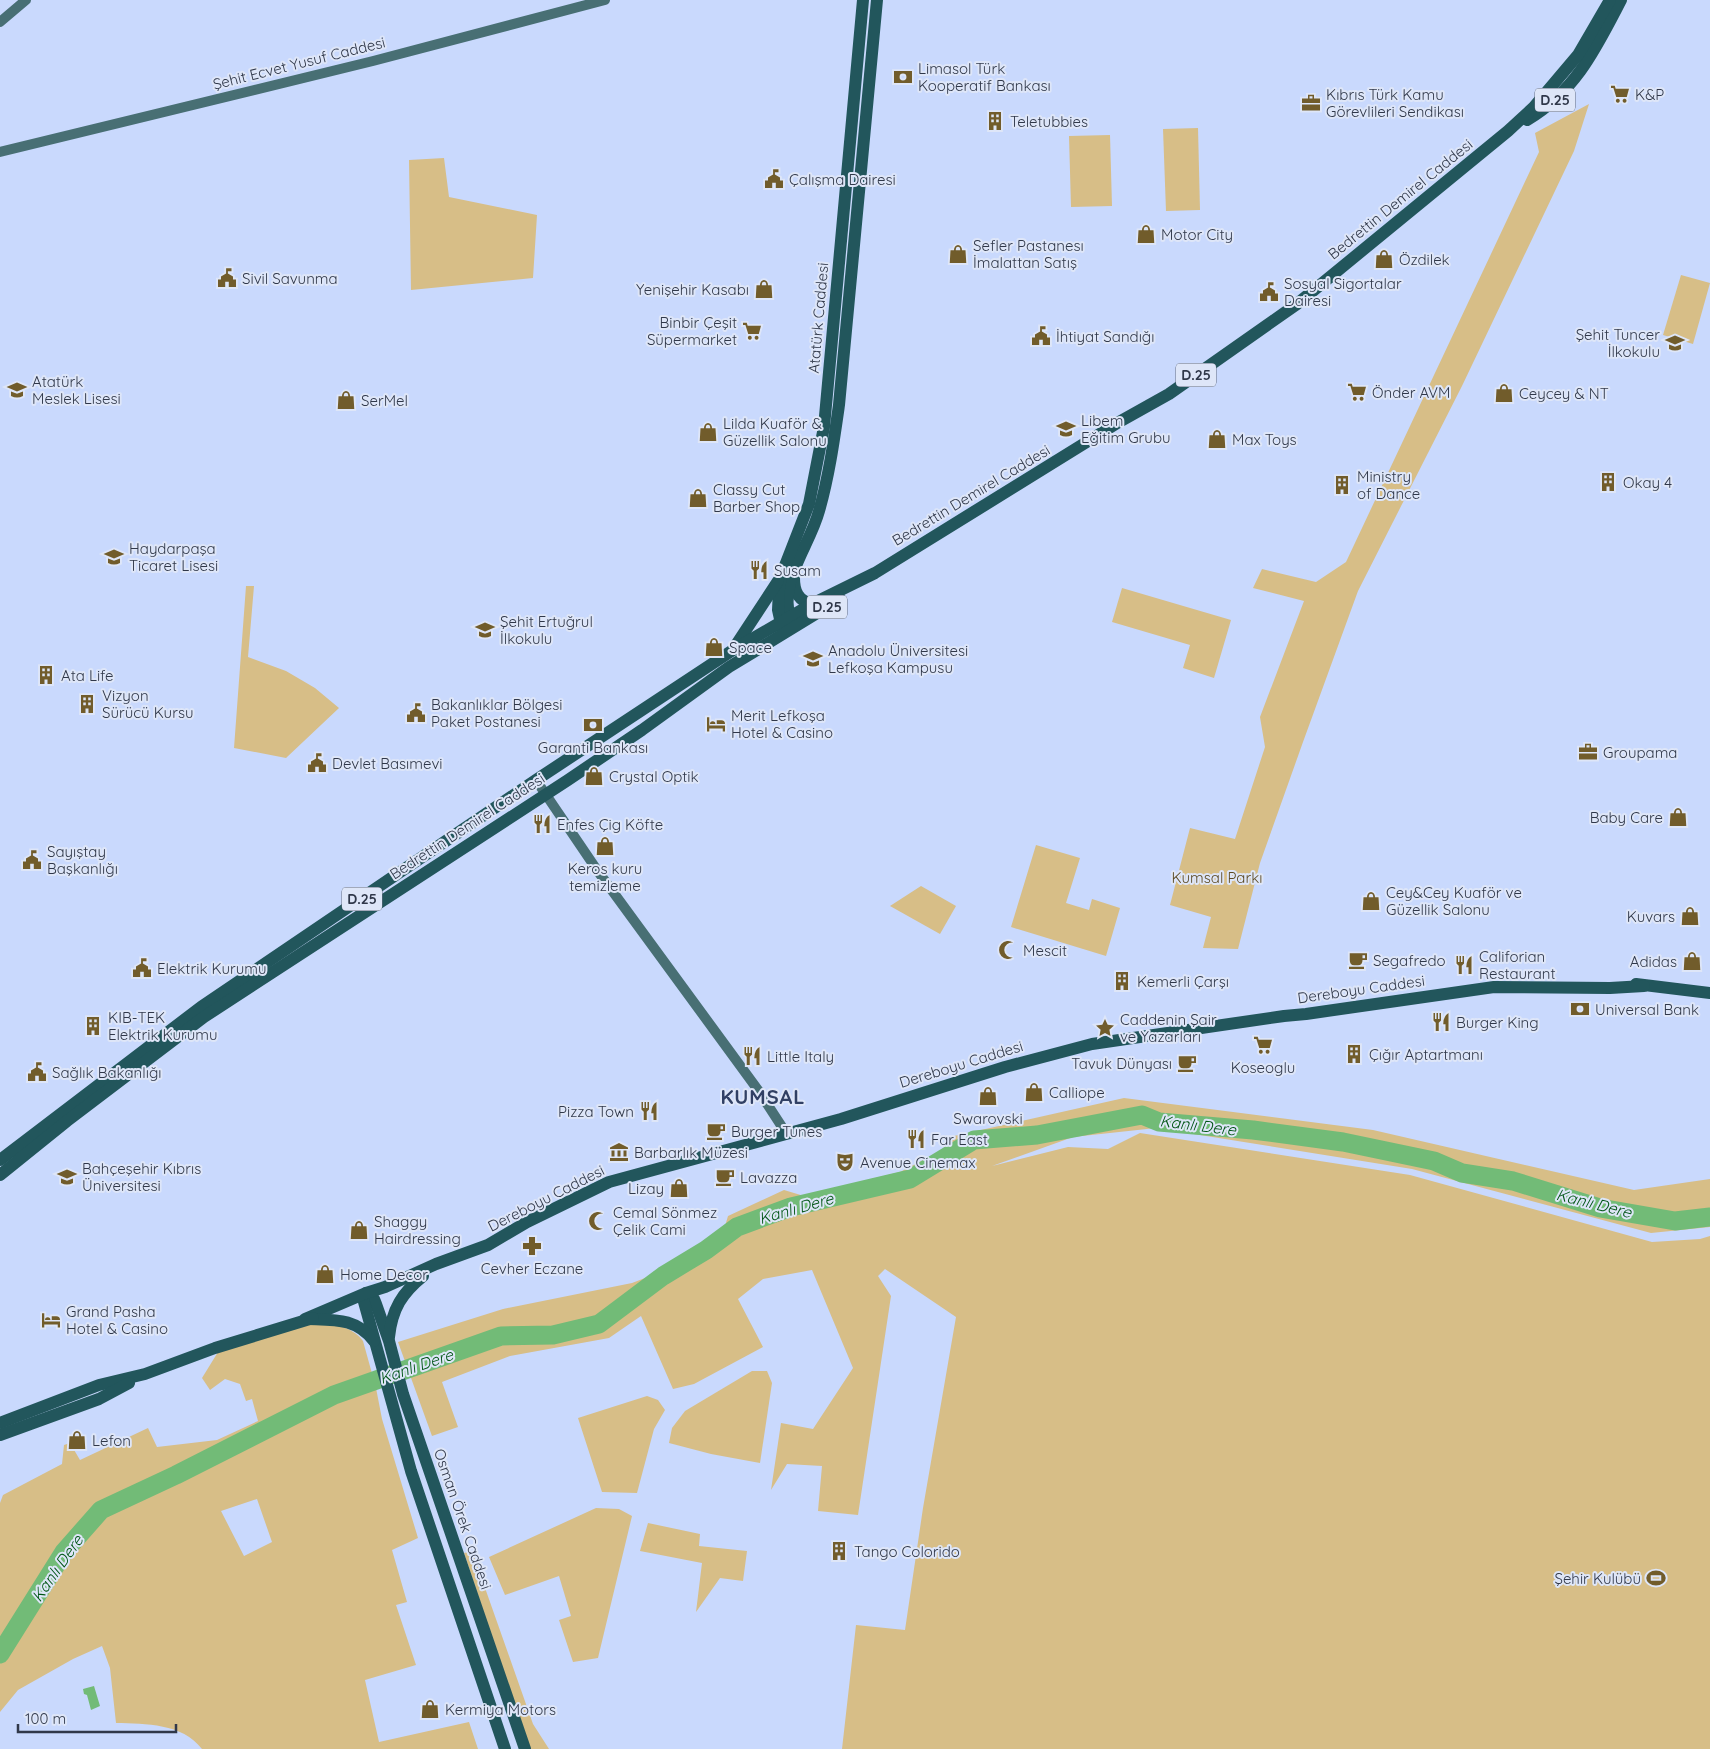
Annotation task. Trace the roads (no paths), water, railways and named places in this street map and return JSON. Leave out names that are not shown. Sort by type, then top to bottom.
[{"type":"main road","points":[[0,22],[26,0]]},
{"type":"main road","name":"Şehit Ecvet Yusuf Caddesi","points":[[0,152],[373,61],[605,0]]},
{"type":"main road","name":"Atatürk Caddesi","points":[[786,625],[778,599],[781,576],[809,504],[824,427],[863,0]]},
{"type":"main road","name":"Atatürk Caddesi","points":[[786,625],[787,596],[794,570],[819,513],[828,472],[837,414],[877,0]]},
{"type":"main road","name":"Bedrettin Demirel Caddesi","points":[[0,1160],[201,1007],[536,780],[733,650],[786,625],[820,612],[859,582],[1119,422],[1169,394],[1297,304],[1508,132],[1534,107],[1578,56],[1610,0]]},
{"type":"main road","name":"Bedrettin Demirel Caddesi","points":[[1508,132],[1541,112],[1575,80],[1592,56],[1621,0]]},
{"type":"main road","points":[[794,570],[797,594],[803,600],[812,604]]},
{"type":"main road","points":[[733,650],[781,576]]},
{"type":"main road","name":"Bedrettin Demirel Caddesi","points":[[0,1175],[67,1120],[204,1017],[642,730],[812,604],[859,582]]},
{"type":"main road","points":[[536,780],[564,823],[758,1090],[786,1133]]},
{"type":"main road","points":[[558,786],[557,802],[564,823]]},
{"type":"main road","name":"Dereboyu Caddesi","points":[[368,1298],[385,1287],[436,1264],[488,1245],[526,1222],[609,1182],[841,1118],[1005,1067],[1092,1044],[1494,987],[1520,981],[1590,979],[1710,993]]},
{"type":"main road","name":"Dereboyu Caddesi","points":[[0,1423],[99,1386],[145,1374],[215,1348],[306,1320],[368,1298],[441,1269],[461,1256]]},
{"type":"main road","points":[[306,1320],[346,1321],[364,1331],[384,1349],[392,1317],[400,1301],[410,1286],[424,1276]]},
{"type":"main road","name":"Osman Örek Caddesi","points":[[368,1298],[398,1396],[525,1749]]},
{"type":"main road","name":"Dereboyu Caddesi","points":[[0,1435],[99,1399],[145,1374]]},
{"type":"main road","name":"Osman Örek Caddesi","points":[[398,1396],[411,1470],[505,1749]]},
{"type":"waterway","name":"Kanlı Dere","points":[[0,1654],[64,1552],[101,1510],[176,1475],[334,1395],[501,1336],[553,1335],[599,1324],[663,1276],[706,1250],[737,1227],[791,1207],[910,1179],[974,1140],[1037,1135],[1142,1115],[1159,1122],[1253,1130],[1343,1142],[1434,1161],[1462,1173],[1513,1181],[1600,1208],[1675,1221],[1710,1217]]},
{"type":"place","name":"Limasol Türk Kooperatif Bankası","points":[[903,77]]},
{"type":"place","name":"K&P","points":[[1620,94]]},
{"type":"place","name":"Kıbrıs Türk Kamu Görevlileri Sendikası","points":[[1311,103]]},
{"type":"place","name":"Teletubbies","points":[[995,121]]},
{"type":"place","name":"Çalışma Dairesi","points":[[774,179]]},
{"type":"place","name":"Motor City","points":[[1146,234]]},
{"type":"place","name":"Sefler Pastanesı İmalattan Satış","points":[[958,254]]},
{"type":"place","name":"Özdilek","points":[[1384,259]]},
{"type":"place","name":"Sivil Savunma","points":[[227,278]]},
{"type":"place","name":"Yenişehir Kasabı","points":[[764,289]]},
{"type":"place","name":"Sosyal Sigortalar Dairesi","points":[[1269,292]]},
{"type":"place","name":"Binbir Çeşit Süpermarket","points":[[752,331]]},
{"type":"place","name":"İhtiyat Sandığı","points":[[1041,336]]},
{"type":"place","name":"Şehit Tuncer İlkokulu","points":[[1675,343]]},
{"type":"place","name":"Atatürk Meslek Lisesi","points":[[17,390]]},
{"type":"place","name":"Önder AVM","points":[[1357,392]]},
{"type":"place","name":"Ceycey & NT","points":[[1504,393]]},
{"type":"place","name":"SerMel","points":[[346,400]]},
{"type":"place","name":"Libem Eğitim Grubu","points":[[1066,429]]},
{"type":"place","name":"Lilda Kuaför & Güzellik Salonu","points":[[708,432]]},
{"type":"place","name":"Max Toys","points":[[1217,439]]},
{"type":"place","name":"Okay 4","points":[[1608,482]]},
{"type":"place","name":"Ministry of Dance","points":[[1342,485]]},
{"type":"place","name":"Classy Cut Barber Shop","points":[[698,498]]},
{"type":"place","name":"Haydarpaşa Ticaret Lisesi","points":[[114,557]]},
{"type":"place","name":"Susam","points":[[759,570]]},
{"type":"place","name":"Şehit Ertuğrul İlkokulu","points":[[485,630]]},
{"type":"place","name":"Space","points":[[714,647]]},
{"type":"place","name":"Anadolu Üniversitesi Lefkoşa Kampusu","points":[[813,659]]},
{"type":"place","name":"Ata Life","points":[[46,675]]},
{"type":"place","name":"Vizyon Sürücü Kursu","points":[[87,704]]},
{"type":"place","name":"Bakanlıklar Bölgesi Paket Postanesi","points":[[416,713]]},
{"type":"place","name":"Merit Lefkoşa Hotel & Casino","points":[[716,724]]},
{"type":"place","name":"Garanti Bankası","points":[[593,725]]},
{"type":"place","name":"Groupama","points":[[1588,752]]},
{"type":"place","name":"Devlet Basımevi","points":[[317,763]]},
{"type":"place","name":"Crystal Optik","points":[[594,776]]},
{"type":"place","name":"Baby Care","points":[[1678,817]]},
{"type":"place","name":"Enfes Çig Köfte","points":[[542,824]]},
{"type":"place","name":"Keros kuru temizleme","points":[[605,846]]},
{"type":"place","name":"Sayıştay Başkanlığı","points":[[32,860]]},
{"type":"place","name":"Cey&Cey Kuaför ve Güzellik Salonu","points":[[1371,901]]},
{"type":"place","name":"Kuvars","points":[[1690,916]]},
{"type":"place","name":"Mescit","points":[[1008,950]]},
{"type":"place","name":"Segafredo","points":[[1358,960]]},
{"type":"place","name":"Adidas","points":[[1692,961]]},
{"type":"place","name":"Califorian Restaurant","points":[[1464,965]]},
{"type":"place","name":"Elektrik Kurumu","points":[[142,968]]},
{"type":"place","name":"Kemerli Çarşı","points":[[1122,981]]},
{"type":"place","name":"Universal Bank","points":[[1580,1009]]},
{"type":"place","name":"Burger King","points":[[1441,1022]]},
{"type":"place","name":"KIB-TEK Elektrik Kurumu","points":[[93,1026]]},
{"type":"place","name":"Caddenin Şair ve Yazarları","points":[[1105,1028]]},
{"type":"place","name":"Koseoglu","points":[[1263,1045]]},
{"type":"place","name":"Çığır Aptartmanı","points":[[1354,1054]]},
{"type":"place","name":"Little Italy","points":[[752,1056]]},
{"type":"place","name":"Tavuk Dünyası","points":[[1187,1063]]},
{"type":"place","name":"Sağlık Bakanlığı","points":[[37,1072]]},
{"type":"place","name":"Calliope","points":[[1034,1092]]},
{"type":"place","name":"Swarovski","points":[[988,1096]]},
{"type":"place","name":"Pizza Town","points":[[649,1111]]},
{"type":"place","name":"Burger Tunes","points":[[716,1131]]},
{"type":"place","name":"Far East","points":[[916,1139]]},
{"type":"place","name":"Barbarlık Müzesi","points":[[619,1152]]},
{"type":"place","name":"Avenue Cinemax","points":[[845,1162]]},
{"type":"place","name":"Bahçeşehir Kıbrıs Üniversitesi","points":[[67,1177]]},
{"type":"place","name":"Lavazza","points":[[725,1177]]},
{"type":"place","name":"Lizay","points":[[679,1188]]},
{"type":"place","name":"Cemal Sönmez Çelik Cami","points":[[598,1221]]},
{"type":"place","name":"Shaggy Hairdressing","points":[[359,1230]]},
{"type":"place","name":"Cevher Eczane","points":[[532,1246]]},
{"type":"place","name":"Home Decor","points":[[325,1274]]},
{"type":"place","name":"Grand Pasha Hotel & Casino","points":[[51,1320]]},
{"type":"place","name":"Lefon","points":[[77,1440]]},
{"type":"place","name":"Tango Colorido","points":[[839,1551]]},
{"type":"place","name":"Şehir Kulübü","points":[[1656,1578]]},
{"type":"place","name":"Kermiya Motors","points":[[430,1709]]},
{"type":"district","name":"KUMSAL","points":[[763,1096]]},
{"type":"park label","name":"Kumsal Parkı","points":[[1217,877]]}]
